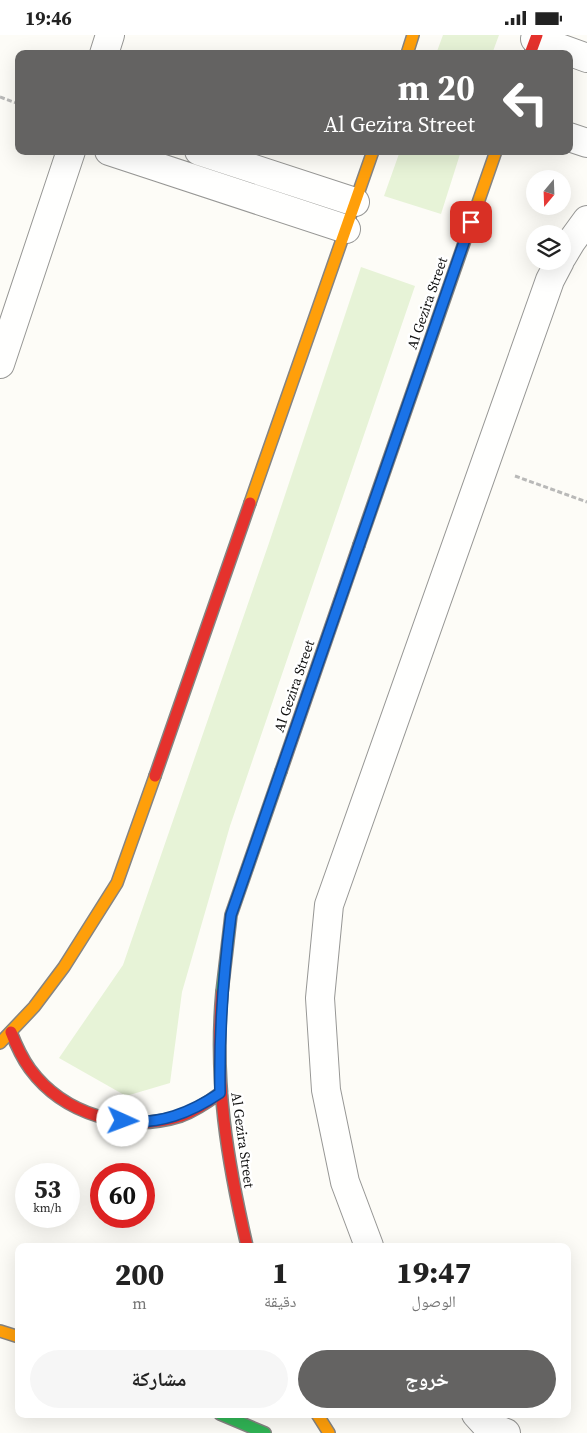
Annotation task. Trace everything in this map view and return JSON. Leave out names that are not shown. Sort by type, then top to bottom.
[{"type":"main road","points":[[408,50],[413,35]]},
{"type":"main road","points":[[0,1043],[51,985],[87,936],[117,883],[372,155]]},
{"type":"main road","name":"Al Gezira Street","points":[[246,1243],[230,1175],[220,1093],[219,1034],[222,984],[231,915],[495,155]]},
{"type":"main road","points":[[11,1032],[20,1053],[33,1073],[50,1090],[68,1103],[89,1113],[111,1120],[134,1123],[158,1121],[180,1116],[201,1106],[220,1093]]},
{"type":"main road","points":[[0,1331],[15,1336]]},
{"type":"main road","points":[[229,1418],[265,1433]]},
{"type":"main road","points":[[320,1418],[329,1433]]},
{"type":"street","points":[[105,50],[110,35]]},
{"type":"street","points":[[534,43],[559,50]]},
{"type":"street","points":[[573,54],[587,58]]},
{"type":"street","points":[[573,138],[587,143]]},
{"type":"street","points":[[0,364],[70,155]]},
{"type":"street","points":[[121,155],[346,229]]},
{"type":"street","points":[[211,155],[355,202]]},
{"type":"street","points":[[275,206],[284,179]]},
{"type":"street","points":[[571,242],[587,220]]},
{"type":"street","points":[[368,1243],[345,1181],[326,1091],[320,998],[329,905],[550,279],[555,270]]},
{"type":"street","points":[[480,1418],[486,1425],[506,1433]]},
{"type":"path","points":[[0,97],[15,102]]},
{"type":"path","points":[[484,465],[587,502]]},
{"type":"green space","points":[[443,35],[499,35],[493,50],[437,50]]},
{"type":"green space","points":[[399,155],[460,155],[441,214],[384,196]]},
{"type":"green space","points":[[361,267],[415,286],[230,826],[182,992],[170,1083],[126,1096],[59,1058],[123,965],[269,543]]},
{"type":"traffic: fast","points":[[222,992],[231,915],[281,771]]},
{"type":"traffic: fast","points":[[229,1418],[265,1433]]},
{"type":"traffic: slow","points":[[408,50],[413,35]]},
{"type":"traffic: slow","points":[[250,503],[372,155]]},
{"type":"traffic: slow","points":[[359,545],[495,155]]},
{"type":"traffic: slow","points":[[0,1043],[34,1007],[64,967],[117,883],[155,776]]},
{"type":"traffic: slow","points":[[0,1331],[15,1336]]},
{"type":"traffic: slow","points":[[320,1418],[329,1433]]},
{"type":"traffic: jam","points":[[531,50],[537,35]]},
{"type":"traffic: jam","points":[[155,776],[250,503]]},
{"type":"traffic: jam","points":[[281,771],[359,545]]},
{"type":"traffic: jam","points":[[222,992],[220,1057],[224,1120],[228,1151],[246,1243]]},
{"type":"traffic: jam","points":[[11,1032],[27,1065],[44,1085],[78,1109],[98,1116],[118,1121],[160,1121],[186,1114],[220,1093]]},
{"type":"route","points":[[123,1121],[134,1123],[158,1121],[180,1116],[201,1106],[220,1093],[219,1034],[223,975],[231,915],[471,222]]}]
